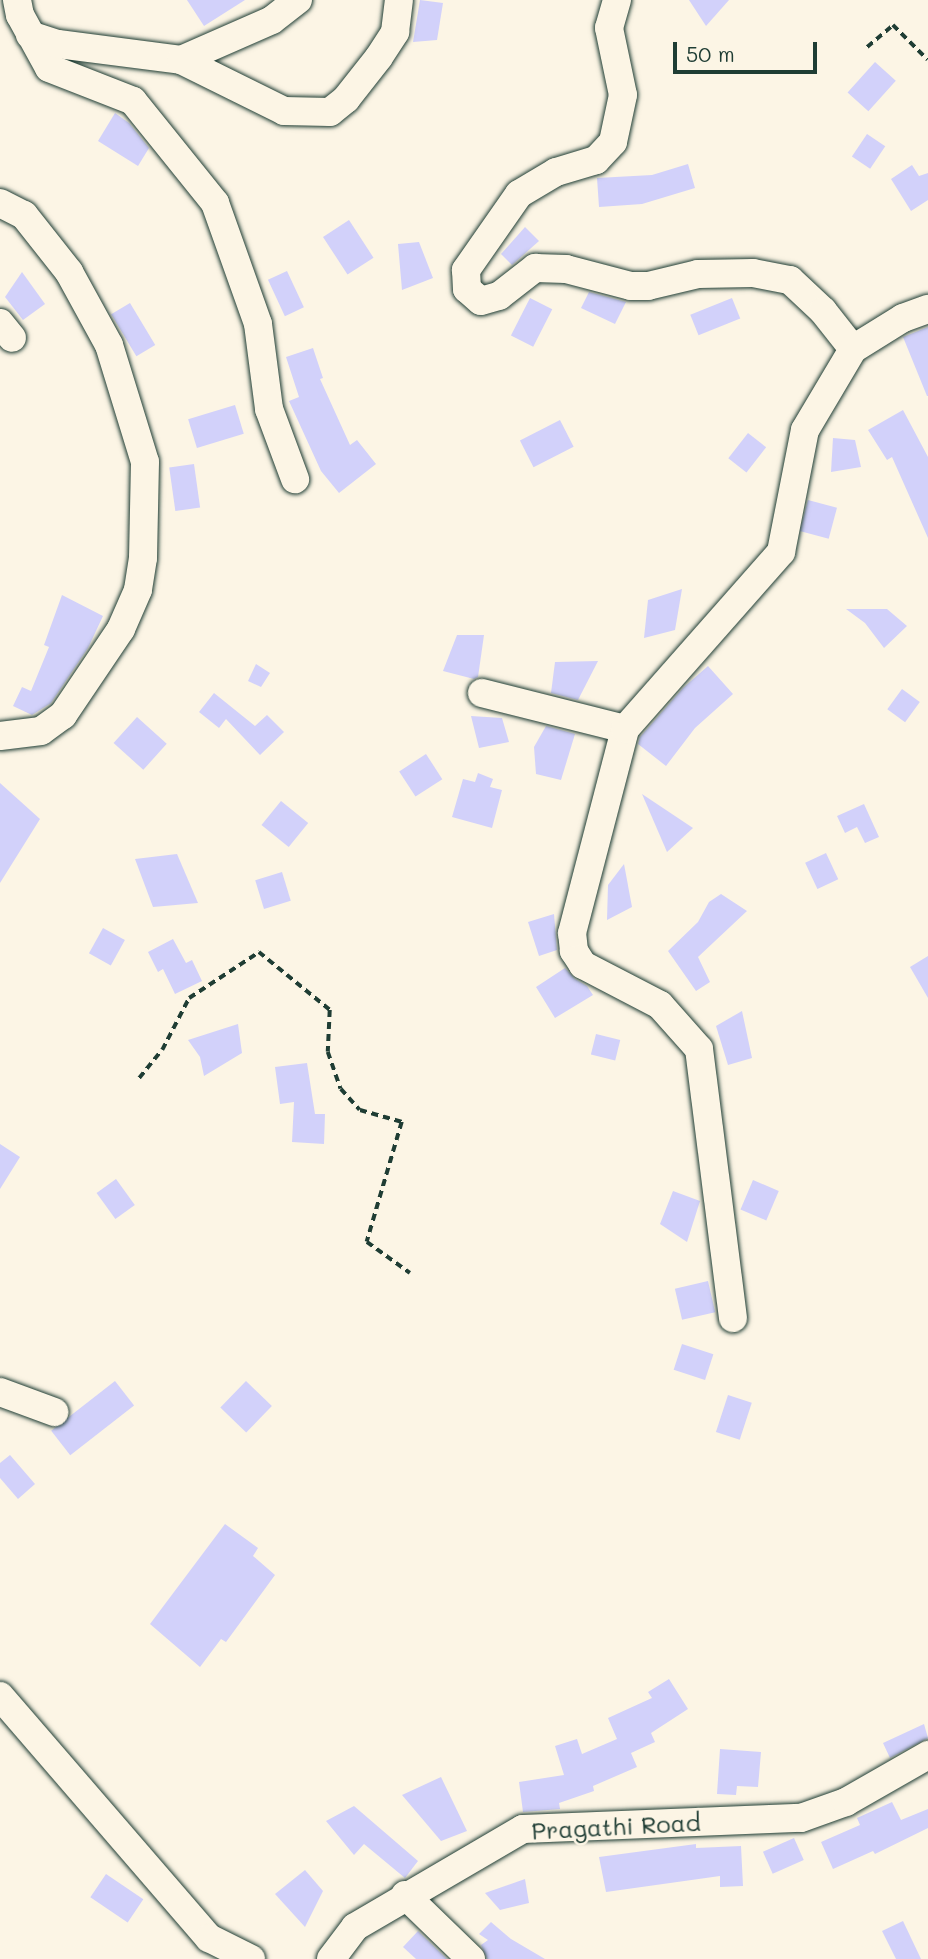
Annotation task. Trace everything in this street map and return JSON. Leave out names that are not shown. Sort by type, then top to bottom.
[{"type":"street","points":[[17,0],[30,35],[48,68],[133,101],[215,203],[258,324],[269,409],[295,479]]},
{"type":"street","points":[[181,60],[272,20],[298,0]]},
{"type":"street","points":[[30,35],[58,44],[181,60],[284,111],[330,112],[346,99],[395,32],[399,0]]},
{"type":"street","points":[[617,0],[610,28],[623,95],[613,142],[596,160],[556,172],[519,194],[466,270],[467,289],[481,301],[499,296],[535,268],[566,269],[639,286],[698,274],[753,272],[790,280],[823,311],[853,349]]},
{"type":"street","points":[[0,203],[24,215],[69,272],[109,345],[145,462],[143,558],[138,590],[121,629],[63,715],[41,731],[0,736]]},
{"type":"street","points":[[733,1318],[699,1049],[660,1004],[583,965],[574,951],[572,933],[625,729],[781,552],[805,430],[853,349],[903,318],[928,309]]},
{"type":"street","points":[[482,693],[625,729]]},
{"type":"street","points":[[0,1392],[54,1412]]},
{"type":"street","points":[[0,1696],[209,1938],[251,1959]]},
{"type":"street","name":"Pragathi Road","points":[[331,1959],[355,1927],[405,1895],[523,1829],[802,1818],[846,1802],[928,1755]]},
{"type":"street","points":[[405,1895],[471,1959]]},
{"type":"path","points":[[867,47],[893,25],[928,60]]},
{"type":"path","points":[[139,1078],[162,1050],[189,998],[259,952],[330,1010],[328,1052],[341,1089],[360,1110],[402,1122],[367,1242],[410,1273]]},
{"type":"building","points":[[187,0],[245,0],[204,26]]},
{"type":"building","points":[[420,0],[443,3],[437,40],[413,42]]},
{"type":"building","points":[[689,0],[729,0],[706,26]]},
{"type":"building","points":[[875,62],[896,81],[868,111],[848,92]]},
{"type":"building","points":[[115,113],[129,123],[149,148],[138,166],[98,141]]},
{"type":"building","points":[[867,134],[885,146],[870,169],[852,156]]},
{"type":"building","points":[[688,164],[695,188],[642,204],[599,207],[597,178],[652,175]]},
{"type":"building","points":[[912,165],[919,176],[928,173],[928,200],[911,211],[891,179]]},
{"type":"building","points":[[349,220],[374,258],[348,275],[323,237]]},
{"type":"building","points":[[525,227],[539,241],[512,265],[501,254]]},
{"type":"building","points":[[419,242],[433,278],[402,290],[398,244]]},
{"type":"building","points":[[287,271],[304,307],[285,316],[268,280]]},
{"type":"building","points":[[22,272],[45,304],[23,320],[5,297]]},
{"type":"building","points":[[589,292],[626,302],[615,324],[581,308]]},
{"type":"building","points":[[530,298],[552,309],[533,347],[511,335]]},
{"type":"building","points":[[732,298],[740,318],[699,335],[690,315]]},
{"type":"building","points":[[130,303],[155,345],[136,356],[111,314]]},
{"type":"building","points":[[928,327],[928,396],[927,396],[903,337]]},
{"type":"building","points":[[313,348],[323,378],[320,379],[350,445],[357,440],[376,464],[339,493],[321,471],[289,401],[299,397],[286,357]]},
{"type":"building","points":[[235,405],[244,434],[197,448],[188,419]]},
{"type":"building","points":[[903,410],[928,457],[928,538],[892,457],[887,460],[868,430]]},
{"type":"building","points":[[560,420],[574,447],[534,467],[520,440]]},
{"type":"building","points":[[748,433],[766,447],[746,472],[728,458]]},
{"type":"building","points":[[833,438],[855,440],[861,467],[831,472]]},
{"type":"building","points":[[194,464],[200,508],[175,511],[169,467]]},
{"type":"building","points":[[808,500],[837,508],[829,539],[800,531]]},
{"type":"building","points":[[682,589],[675,630],[644,638],[648,600]]},
{"type":"building","points":[[62,595],[103,616],[88,648],[51,703],[32,715],[13,706],[22,687],[31,691],[49,647],[44,645]]},
{"type":"building","points":[[846,609],[887,609],[907,626],[884,648],[865,623]]},
{"type":"building","points":[[457,635],[484,635],[478,677],[474,679],[443,671]]},
{"type":"building","points":[[598,661],[578,700],[551,693],[555,662]]},
{"type":"building","points":[[256,664],[270,673],[261,687],[248,681]]},
{"type":"building","points":[[708,666],[733,694],[695,728],[666,766],[638,744],[640,737],[683,688]]},
{"type":"building","points":[[902,689],[920,702],[905,722],[887,709]]},
{"type":"building","points":[[214,693],[255,726],[267,715],[284,732],[260,755],[226,719],[219,728],[199,712]]},
{"type":"building","points":[[471,716],[502,718],[509,742],[479,748]]},
{"type":"building","points":[[137,717],[167,744],[143,770],[114,743]]},
{"type":"building","points":[[546,726],[575,734],[561,780],[536,774],[534,747]]},
{"type":"building","points":[[426,754],[442,779],[416,797],[399,771]]},
{"type":"building","points":[[478,773],[493,779],[490,787],[502,790],[492,828],[452,817],[463,779],[475,782]]},
{"type":"building","points":[[0,783],[40,819],[0,883]]},
{"type":"building","points":[[642,794],[693,828],[667,852]]},
{"type":"building","points":[[281,801],[308,823],[289,847],[261,825]]},
{"type":"building","points":[[864,804],[879,837],[865,843],[857,827],[845,833],[837,816]]},
{"type":"building","points":[[826,853],[838,879],[817,889],[805,863]]},
{"type":"building","points":[[177,854],[198,903],[153,907],[135,859]]},
{"type":"building","points":[[624,864],[632,907],[607,920],[608,885]]},
{"type":"building","points":[[282,872],[291,901],[264,909],[255,880]]},
{"type":"building","points":[[721,894],[747,911],[698,957],[710,982],[696,991],[668,951],[698,922],[709,902]]},
{"type":"building","points":[[554,914],[557,950],[539,956],[528,922]]},
{"type":"building","points":[[103,928],[125,940],[111,965],[89,953]]},
{"type":"building","points":[[173,939],[186,963],[192,960],[202,981],[175,994],[163,969],[158,972],[148,952]]},
{"type":"building","points":[[928,956],[928,998],[910,967]]},
{"type":"building","points":[[565,968],[575,979],[587,986],[593,995],[555,1018],[536,987]]},
{"type":"building","points":[[742,1011],[752,1058],[728,1065],[716,1026]]},
{"type":"building","points":[[238,1024],[242,1053],[204,1076],[200,1057],[188,1040]]},
{"type":"building","points":[[596,1034],[620,1040],[615,1060],[591,1054]]},
{"type":"building","points":[[307,1063],[315,1114],[325,1114],[324,1144],[292,1142],[294,1102],[280,1104],[275,1067]]},
{"type":"building","points":[[0,1144],[20,1157],[0,1189]]},
{"type":"building","points":[[116,1179],[135,1205],[115,1219],[97,1193]]},
{"type":"building","points":[[753,1180],[779,1191],[766,1220],[740,1209]]},
{"type":"building","points":[[673,1191],[700,1201],[687,1242],[660,1224]]},
{"type":"building","points":[[708,1281],[715,1312],[682,1320],[675,1289]]},
{"type":"building","points":[[682,1344],[713,1354],[705,1380],[674,1370]]},
{"type":"building","points":[[115,1381],[134,1405],[70,1455],[51,1431]]},
{"type":"building","points":[[246,1381],[272,1406],[246,1433],[220,1408]]},
{"type":"building","points":[[728,1395],[752,1403],[740,1440],[716,1432]]},
{"type":"building","points":[[10,1455],[35,1484],[18,1499],[0,1478],[0,1463]]},
{"type":"building","points":[[225,1524],[258,1548],[253,1556],[275,1575],[226,1642],[221,1639],[200,1667],[150,1624]]},
{"type":"building","points":[[669,1679],[688,1709],[651,1733],[655,1742],[631,1753],[637,1767],[593,1786],[594,1791],[559,1803],[560,1809],[523,1812],[519,1782],[564,1775],[555,1746],[577,1739],[582,1754],[617,1739],[608,1718],[652,1698],[648,1692]]},
{"type":"building","points":[[924,1724],[928,1738],[890,1758],[883,1743]]},
{"type":"building","points":[[720,1749],[761,1752],[758,1787],[737,1786],[736,1795],[717,1794]]},
{"type":"building","points":[[441,1777],[467,1831],[441,1841],[402,1795]]},
{"type":"building","points":[[892,1802],[901,1820],[928,1809],[928,1828],[875,1854],[873,1851],[833,1869],[821,1842],[860,1825],[857,1818]]},
{"type":"building","points":[[354,1806],[418,1861],[405,1878],[364,1844],[354,1855],[326,1821]]},
{"type":"building","points":[[794,1838],[804,1860],[773,1874],[763,1852]]},
{"type":"building","points":[[696,1844],[696,1848],[741,1846],[743,1886],[720,1887],[720,1876],[606,1892],[599,1857]]},
{"type":"building","points":[[305,1870],[323,1891],[305,1927],[275,1894]]},
{"type":"building","points":[[106,1874],[143,1899],[128,1922],[90,1897]]},
{"type":"building","points":[[525,1879],[529,1903],[500,1910],[485,1893]]},
{"type":"building","points":[[903,1921],[921,1959],[896,1959],[882,1931]]},
{"type":"building","points":[[491,1922],[511,1939],[545,1959],[487,1959],[481,1945],[488,1940],[479,1934]]},
{"type":"building","points":[[418,1931],[447,1959],[416,1959],[403,1947]]}]
